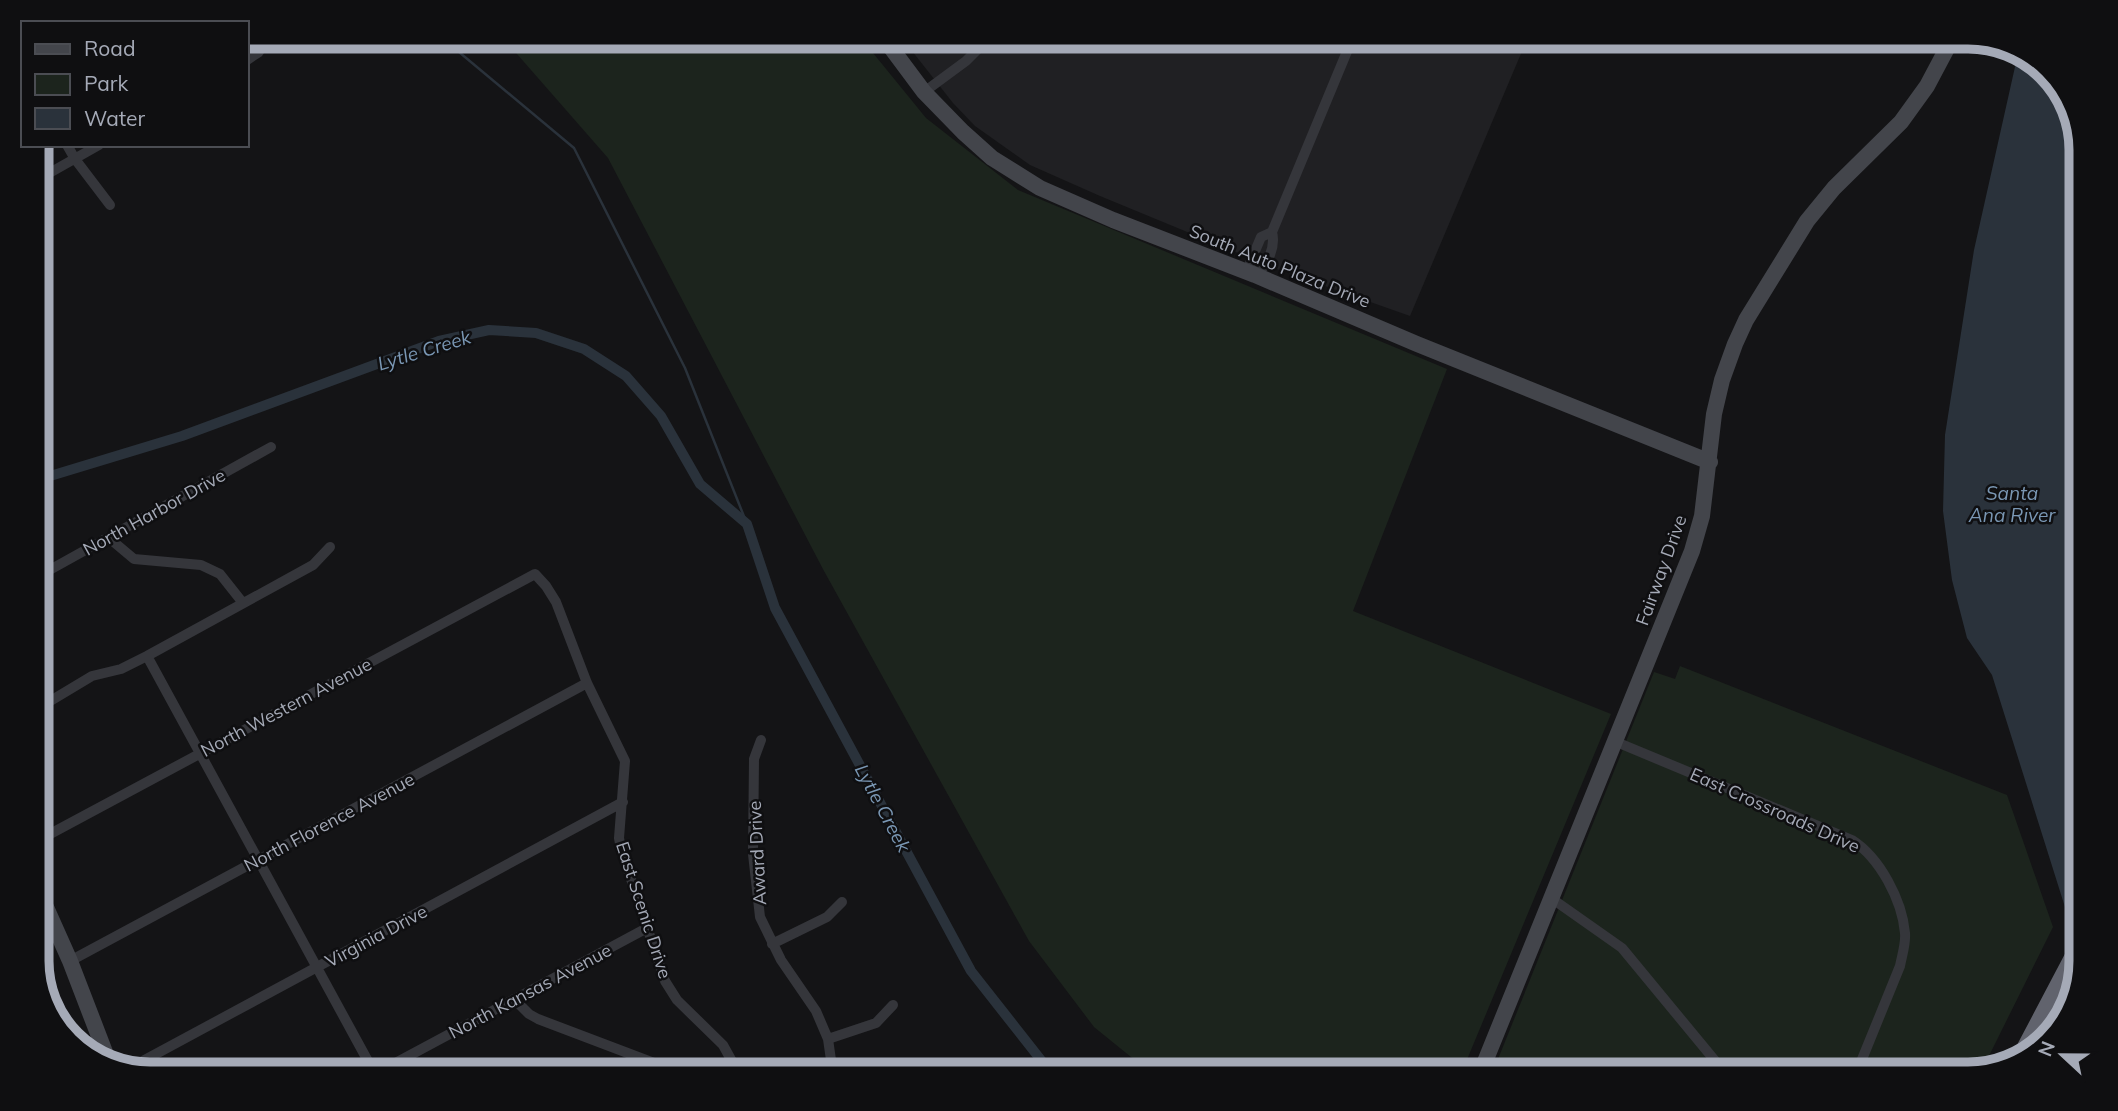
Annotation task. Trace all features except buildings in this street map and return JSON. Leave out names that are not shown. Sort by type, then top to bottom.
[{"type":"highway","points":[[2032,1039],[2068,970]]},
{"type":"street","name":"South Auto Plaza Drive","points":[[892,49],[924,92],[963,132],[992,158],[1040,188],[1710,462]]},
{"type":"street","points":[[924,92],[978,49]]},
{"type":"street","points":[[1255,275],[1250,263],[1261,237],[1272,232],[1348,49]]},
{"type":"street","name":"Fairway Drive","points":[[1485,1062],[1692,551],[1702,516],[1714,414],[1724,373],[1746,320],[1807,221],[1834,188],[1901,122],[1927,86],[1947,49]]},
{"type":"street","points":[[68,147],[110,205]]},
{"type":"street","points":[[49,173],[96,147]]},
{"type":"street","name":"North Harbor Drive","points":[[49,570],[271,447]]},
{"type":"street","points":[[109,538],[134,559],[201,565],[220,574],[243,603]]},
{"type":"street","points":[[49,702],[92,677],[121,669],[147,656],[313,565],[330,547]]},
{"type":"street","name":"East Scenic Drive","points":[[535,574],[556,603],[587,683],[625,761],[619,838],[661,970],[677,1000],[723,1045],[732,1062]]},
{"type":"street","name":"North Western Avenue","points":[[49,834],[535,574]]},
{"type":"street","points":[[147,656],[368,1062]]},
{"type":"street","name":"North Florence Avenue","points":[[70,961],[587,683]]},
{"type":"street","name":"Award Drive","points":[[761,740],[754,759],[753,854],[760,916],[772,944],[816,1011],[828,1040],[831,1062]]},
{"type":"street","name":"East Crossroads Drive","points":[[1614,741],[1852,840],[1872,856],[1894,893],[1905,933],[1900,966],[1861,1062]]},
{"type":"street","name":"Virginia Drive","points":[[142,1061],[623,802]]},
{"type":"street","points":[[1550,898],[1622,948],[1716,1062]]},
{"type":"street","points":[[772,944],[827,917],[842,902]]},
{"type":"street","points":[[49,914],[105,1052]]},
{"type":"street","name":"North Kansas Avenue","points":[[397,1062],[647,928]]},
{"type":"street","points":[[514,999],[538,1019],[651,1062]]},
{"type":"street","points":[[828,1040],[876,1023],[894,1005]]},
{"type":"shaded area","points":[[910,49],[1523,49],[1410,316],[1277,269],[1030,165],[975,126]]},
{"type":"green space","points":[[513,49],[870,49],[926,118],[1018,190],[1447,369],[1353,611],[1611,714],[1466,1062],[1137,1062],[1094,1027],[1029,941],[824,571],[608,158]]},
{"type":"green space","points":[[1680,666],[2007,795],[2053,927],[1987,1060],[1497,1062],[1654,672],[1675,679]]},
{"type":"water","name":"Santa Ana River","points":[[2016,61],[2044,84],[2059,105],[2069,144],[2069,920],[1992,675],[1967,638],[1952,580],[1943,511],[1945,435],[1974,250]]},
{"type":"waterway","name":"Lytle Creek","points":[[455,49],[574,148],[685,368],[747,524]]},
{"type":"waterway","name":"Lytle Creek","points":[[49,476],[182,436],[439,341],[489,330],[536,333],[584,349],[626,376],[661,416],[700,484],[747,524],[775,608],[971,971],[1043,1062]]}]
